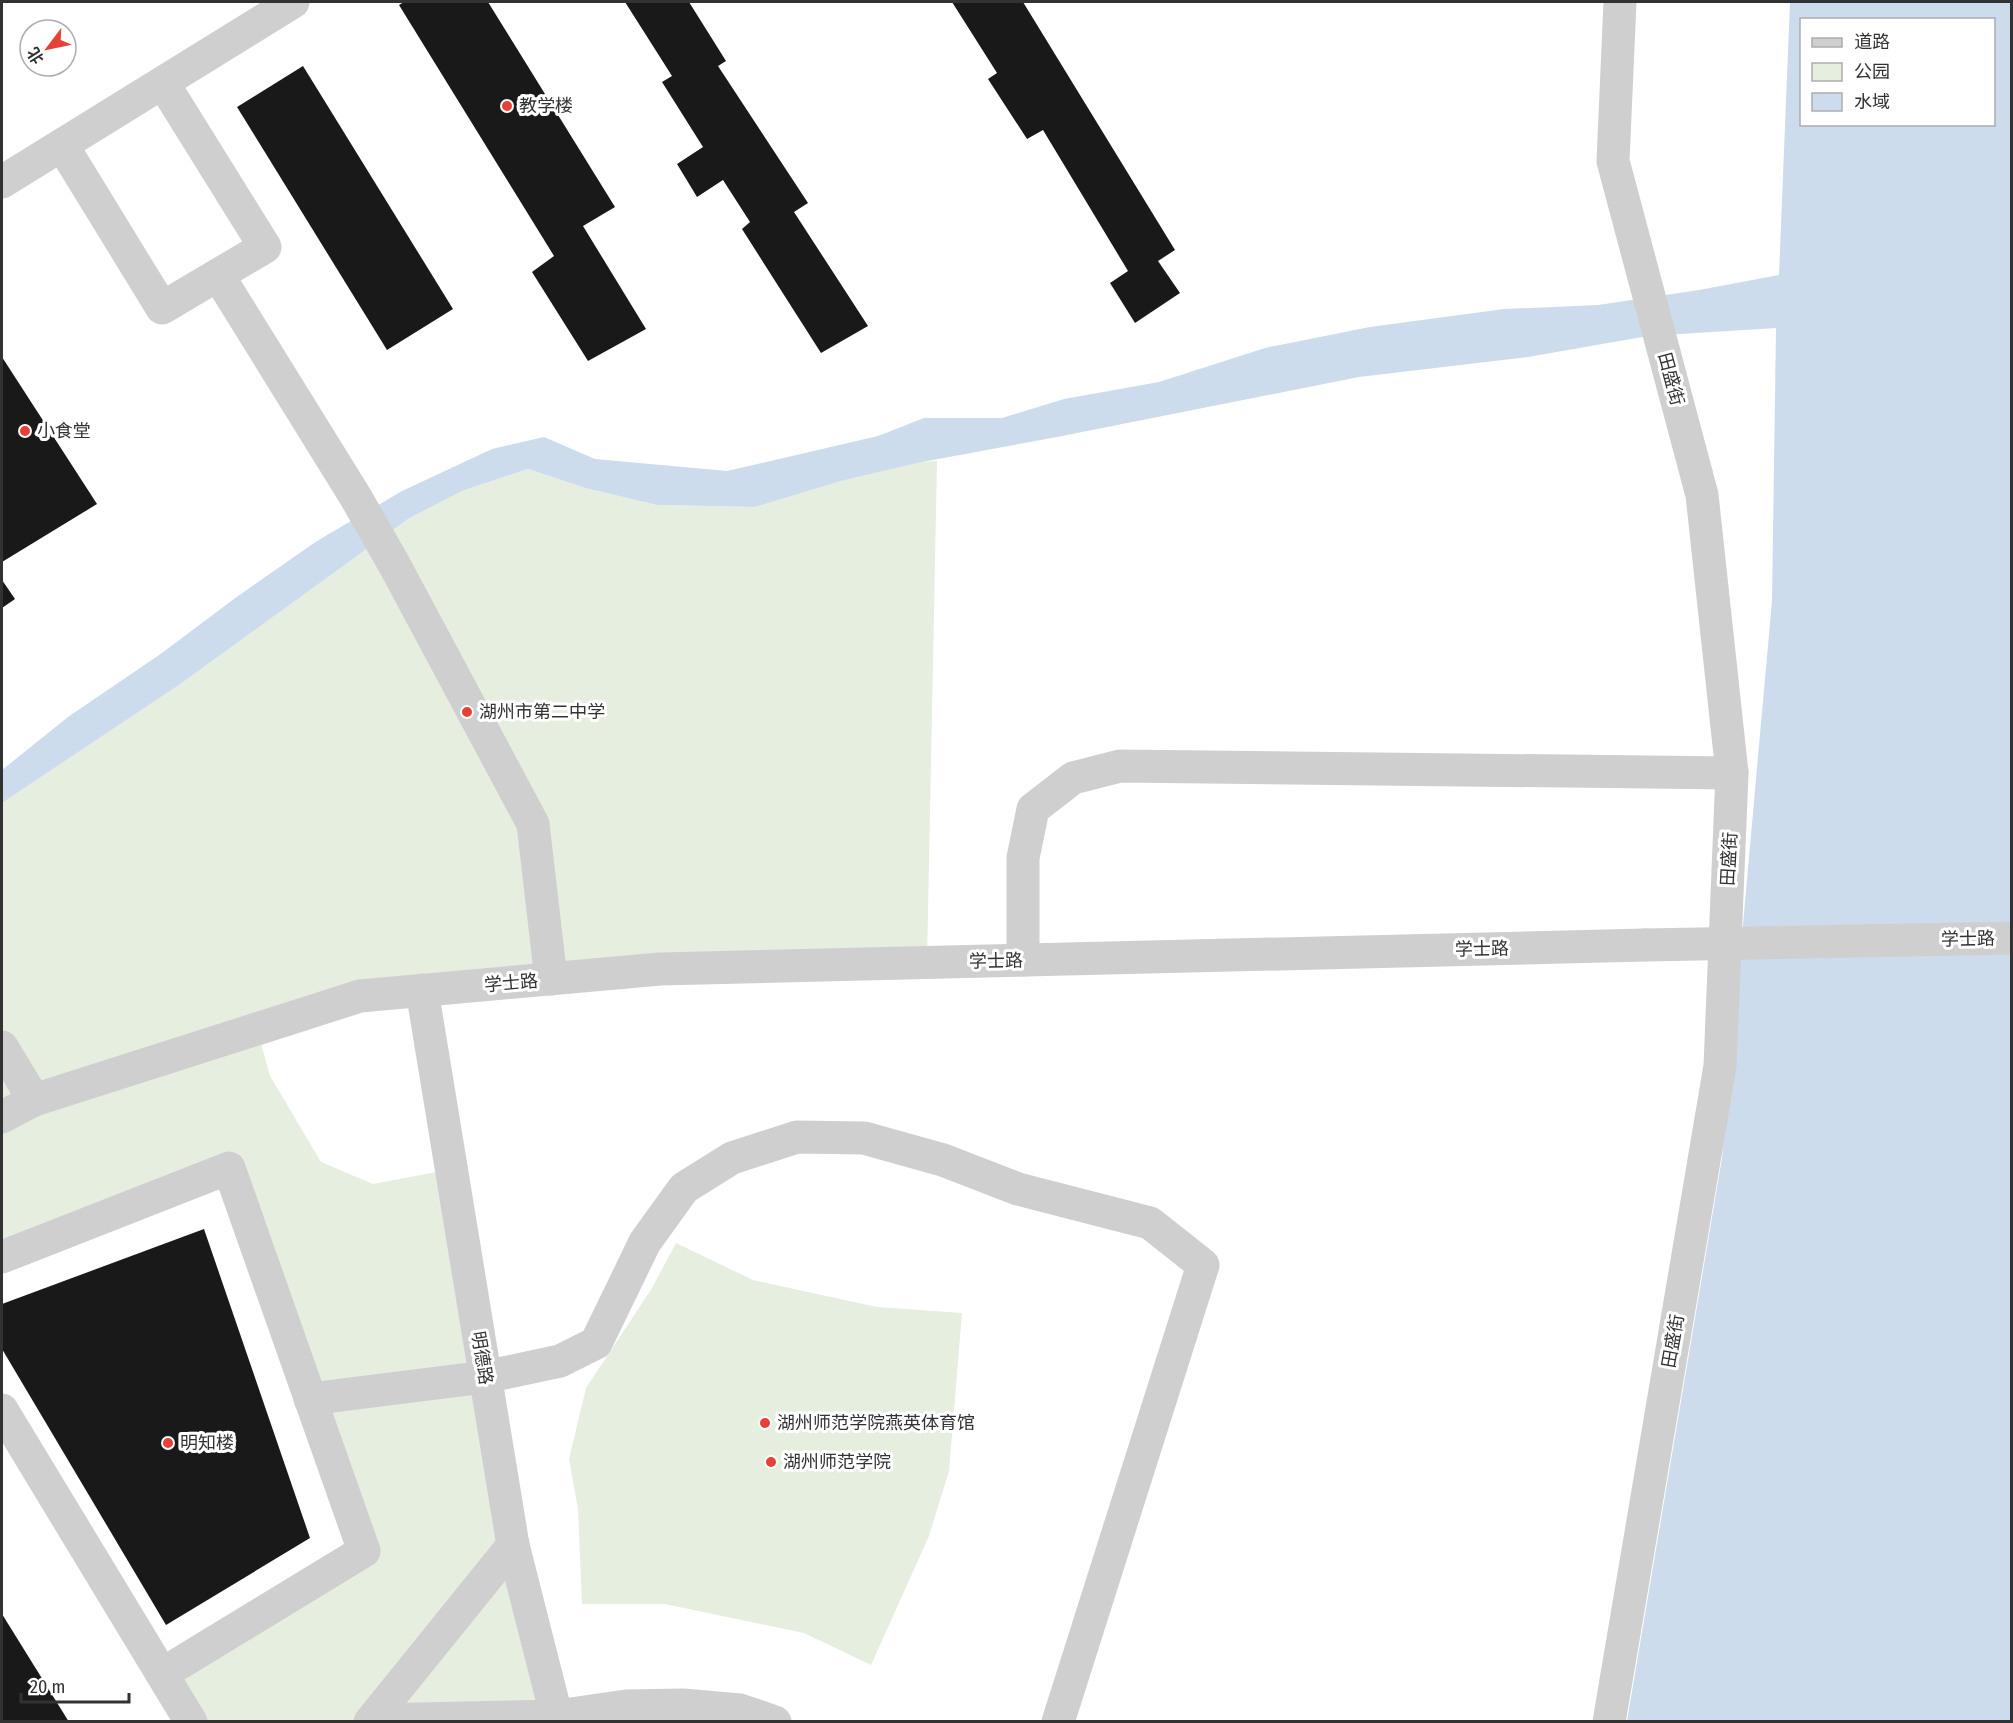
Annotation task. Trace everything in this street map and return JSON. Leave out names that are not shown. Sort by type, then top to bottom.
[{"type":"street","points":[[2,182],[293,2]]},
{"type":"street","name":"田盛街","points":[[1608,1722],[1720,1066],[1732,773],[1702,495],[1613,161],[1620,2]]},
{"type":"street","points":[[62,145],[162,308],[264,247],[163,83]]},
{"type":"street","points":[[218,275],[355,496],[533,824],[551,979]]},
{"type":"street","points":[[1023,960],[1023,858],[1033,809],[1073,778],[1120,766],[1732,773]]},
{"type":"street","name":"学士路","points":[[2,1117],[34,1100],[360,996],[422,990],[660,969],[1644,945],[2012,939]]},
{"type":"street","name":"明德路","points":[[422,990],[513,1545],[557,1719]]},
{"type":"street","points":[[2,1047],[34,1100]]},
{"type":"street","points":[[310,1399],[485,1377],[560,1361],[596,1343],[645,1242],[684,1188],[732,1158],[797,1137],[864,1138],[944,1160],[1018,1189],[1150,1222],[1203,1265],[1058,1722]]},
{"type":"street","points":[[2,1257],[229,1168],[364,1551],[162,1674]]},
{"type":"street","points":[[2,1410],[191,1722]]},
{"type":"street","points":[[371,1721],[513,1545]]},
{"type":"street","points":[[371,1721],[557,1719],[626,1706],[683,1705],[740,1710],[775,1722]]},
{"type":"green space","points":[[937,461],[927,963],[361,996],[257,1029],[270,1076],[321,1162],[373,1184],[452,1169],[557,1716],[370,1722],[191,1721],[162,1674],[363,1551],[229,1168],[2,1257],[2,803],[179,685],[408,519],[462,491],[528,469],[585,488],[657,505],[755,507],[841,481],[922,462]]},
{"type":"green space","name":"湖州师范学院燕英体育馆","points":[[676,1243],[753,1280],[877,1307],[962,1313],[949,1471],[929,1536],[871,1665],[804,1633],[665,1604],[582,1604],[578,1509],[569,1459],[586,1388],[652,1288]]},
{"type":"water","points":[[1790,2],[2011,2],[2011,1721],[1627,1721],[1722,1158],[1772,601],[1776,328],[1648,336],[1528,357],[1359,377],[922,462],[841,481],[755,507],[657,505],[585,488],[528,469],[462,491],[408,519],[179,685],[2,803],[2,770],[68,717],[162,653],[317,541],[402,491],[492,449],[544,437],[595,459],[727,471],[878,436],[924,418],[1002,418],[1064,399],[1159,382],[1265,348],[1370,327],[1504,309],[1598,305],[1779,275]]},
{"type":"building","name":"教学楼","points":[[404,2],[488,2],[615,207],[583,226],[646,329],[588,361],[532,272],[554,256],[399,5]]},
{"type":"building","points":[[625,2],[689,2],[726,61],[718,66],[808,203],[794,212],[868,326],[821,353],[742,229],[750,222],[723,180],[697,197],[677,164],[703,147],[662,82],[672,76]]},
{"type":"building","points":[[952,2],[1023,2],[1175,250],[1158,261],[1180,293],[1135,323],[1110,283],[1128,271],[1043,130],[1027,139],[988,79],[997,73]]},
{"type":"building","points":[[303,66],[453,309],[387,350],[237,107]]},
{"type":"building","name":"小食堂","points":[[2,357],[97,504],[2,562]]},
{"type":"building","points":[[2,580],[15,599],[2,608]]},
{"type":"building","name":"明知楼","points":[[204,1229],[310,1538],[166,1625],[2,1349],[2,1304]]},
{"type":"building","points":[[2,1614],[69,1722],[2,1722]]},
{"type":"place","name":"教学楼","points":[[507,106]]},
{"type":"place","name":"小食堂","points":[[25,431]]},
{"type":"place","name":"湖州市第二中学","points":[[467,712]]},
{"type":"place","name":"湖州师范学院燕英体育馆","points":[[765,1423]]},
{"type":"place","name":"明知楼","points":[[168,1443]]},
{"type":"place","name":"湖州师范学院","points":[[771,1462]]}]
